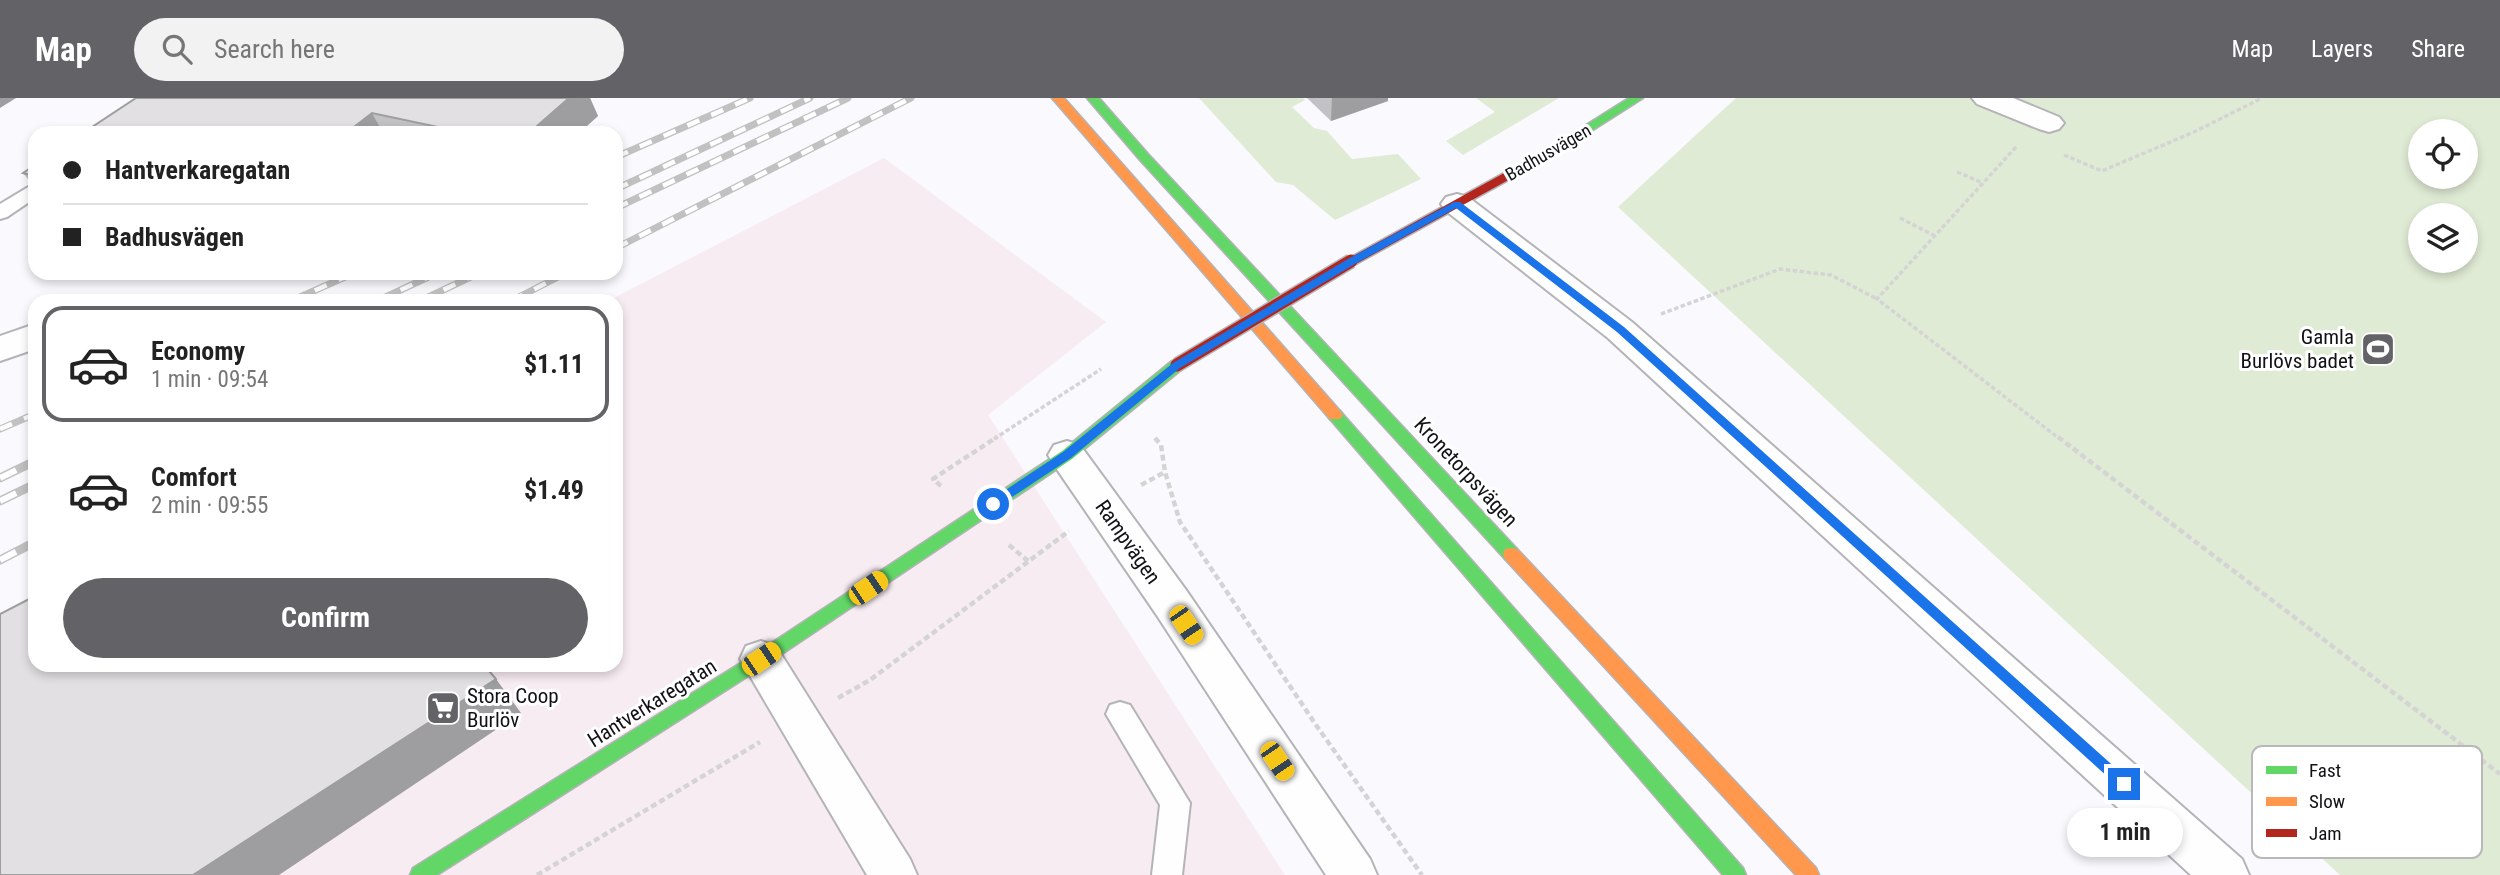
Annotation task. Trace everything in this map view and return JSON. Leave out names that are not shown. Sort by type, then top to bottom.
[{"type":"main road","points":[[1058,98],[1736,875]]},
{"type":"main road","name":"Kronetorpsvägen","points":[[1093,98],[1144,157],[1809,875]]},
{"type":"main road","name":"Badhusvägen","points":[[1177,365],[1351,261],[1577,137],[1637,98]]},
{"type":"main road","name":"Hantverkaregatan","points":[[420,875],[761,659],[1067,455],[1177,365]]},
{"type":"street","points":[[1987,98],[2049,123]]},
{"type":"street","points":[[1457,204],[1620,330],[2225,875]]},
{"type":"street","points":[[0,349],[28,339]]},
{"type":"street","name":"Rampvägen","points":[[1067,455],[1171,603],[1353,875]]},
{"type":"street","points":[[761,659],[893,875]]},
{"type":"lane","points":[[0,213],[28,194]]},
{"type":"lane","points":[[1120,714],[1175,803],[1167,875]]},
{"type":"path","points":[[2057,153],[2102,171],[2196,131],[2262,98]]},
{"type":"path","points":[[1877,299],[2024,139]]},
{"type":"path","points":[[1956,172],[1983,183]]},
{"type":"path","points":[[1900,218],[1935,236]]},
{"type":"path","points":[[1620,330],[1780,269],[1831,275],[1877,299],[2463,746]]},
{"type":"path","points":[[1095,373],[1128,403],[1161,445],[1165,472],[1180,522],[1315,725],[1422,875]]},
{"type":"path","points":[[537,875],[698,777],[870,680],[1103,506],[1165,472]]},
{"type":"path","points":[[2482,760],[2500,774]]},
{"type":"shaded area","points":[[884,158],[1106,322],[988,415],[1285,875],[0,875],[34,672],[623,672],[622,294]]},
{"type":"green space","points":[[1199,98],[1303,98],[1305,100],[1292,107],[1314,128],[1327,131],[1352,159],[1398,154],[1421,179],[1335,220],[1293,185],[1276,182]]},
{"type":"green space","points":[[1476,98],[1559,98],[1463,155],[1446,141],[1495,112]]},
{"type":"green space","points":[[1736,98],[2500,98],[2500,875],[2340,875],[2322,858],[2482,858],[2482,746],[2252,746],[2252,794],[1618,207]]},
{"type":"building","points":[[136,98],[569,98],[537,126],[433,126],[372,113],[355,126],[94,126]]},
{"type":"building","points":[[28,600],[28,672],[490,672],[496,679],[193,875],[0,875],[0,614]]},
{"type":"railway","points":[[623,154],[750,98]]},
{"type":"railway","points":[[623,186],[810,98]]},
{"type":"railway","points":[[623,205],[848,98]]},
{"type":"railway","points":[[623,244],[911,98]]},
{"type":"railway","points":[[307,294],[338,280]]},
{"type":"railway","points":[[392,294],[422,280]]},
{"type":"railway","points":[[435,294],[464,280]]},
{"type":"railway","points":[[525,294],[552,280]]},
{"type":"railway","points":[[0,429],[28,417]]},
{"type":"railway","points":[[0,478],[28,464]]},
{"type":"railway","points":[[0,501],[28,487]]},
{"type":"railway","points":[[0,560],[28,546]]},
{"type":"traffic: fast","points":[[1093,98],[1144,157],[1511,554]]},
{"type":"traffic: fast","points":[[1548,153],[1637,98]]},
{"type":"traffic: fast","points":[[420,875],[761,659],[1067,455],[1177,365]]},
{"type":"traffic: fast","points":[[1335,415],[1736,875]]},
{"type":"traffic: slow","points":[[1058,98],[1335,415]]},
{"type":"traffic: slow","points":[[1511,554],[1809,875]]},
{"type":"traffic: jam","points":[[1351,261],[1548,153]]},
{"type":"traffic: jam","points":[[1177,365],[1351,261]]},
{"type":"place","name":"Gamla Burlövs badet","points":[[2378,349]]},
{"type":"place","name":"Stora Coop Burlöv","points":[[443,708]]},
{"type":"route","points":[[993,504],[1067,455],[1177,365],[1351,261],[1457,204],[1620,330],[2124,784]]}]
